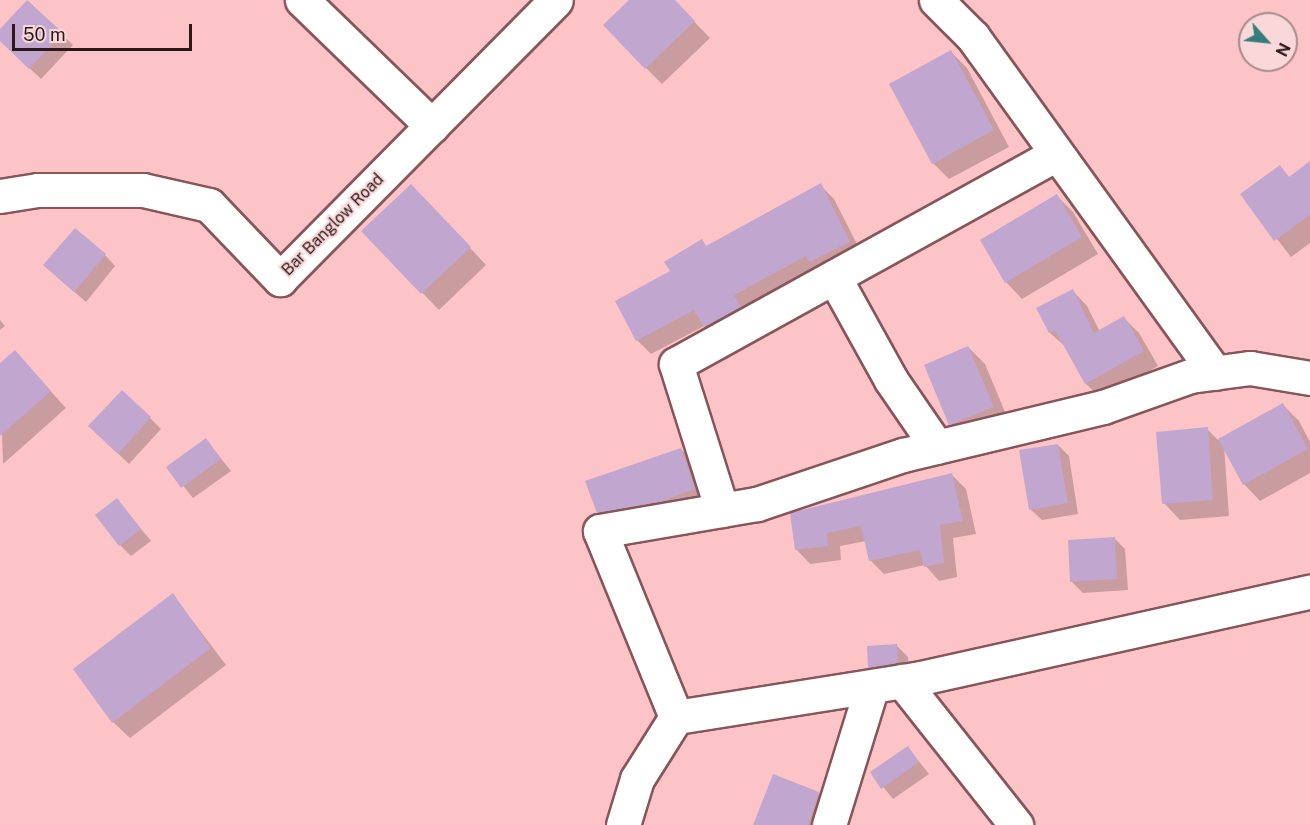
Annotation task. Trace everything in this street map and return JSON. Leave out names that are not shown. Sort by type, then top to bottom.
[{"type":"street","points":[[302,0],[432,126]]},
{"type":"street","name":"Bar Banglow Road","points":[[0,195],[38,189],[143,190],[209,205],[280,279],[556,0]]},
{"type":"street","points":[[936,0],[973,37],[1215,373]]},
{"type":"street","points":[[722,510],[676,364],[1056,154]]},
{"type":"street","points":[[834,277],[891,380],[937,447]]},
{"type":"street","points":[[676,717],[600,531],[757,504],[937,447],[1103,407],[1190,376],[1250,369],[1310,378]]},
{"type":"street","points":[[623,825],[638,779],[676,717],[887,683],[1310,592]]},
{"type":"street","points":[[829,825],[887,683]]},
{"type":"street","points":[[887,683],[1016,825]]},
{"type":"building","points":[[27,0],[63,33],[29,69],[0,41],[0,29]]},
{"type":"building","points":[[629,0],[675,0],[695,21],[645,69],[603,25]]},
{"type":"building","points":[[951,50],[994,130],[932,164],[889,84]]},
{"type":"building","points":[[1310,161],[1310,215],[1274,241],[1240,194],[1280,165],[1289,177]]},
{"type":"building","points":[[821,183],[850,242],[809,262],[806,256],[734,295],[741,307],[704,327],[694,310],[636,341],[615,301],[670,271],[664,262],[702,239],[706,246]]},
{"type":"building","points":[[411,184],[471,247],[421,294],[361,231]]},
{"type":"building","points":[[1057,194],[1082,237],[1005,283],[980,240]]},
{"type":"building","points":[[75,228],[106,254],[74,292],[43,265]]},
{"type":"building","points":[[1073,289],[1094,333],[1124,316],[1144,351],[1085,384],[1055,330],[1049,333],[1036,308]]},
{"type":"building","points":[[968,346],[994,407],[949,425],[924,365]]},
{"type":"building","points":[[15,350],[51,391],[0,436],[0,363]]},
{"type":"building","points":[[122,390],[151,417],[118,454],[88,426]]},
{"type":"building","points":[[1283,403],[1308,449],[1243,485],[1218,439]]},
{"type":"building","points":[[1208,427],[1213,500],[1162,504],[1156,432]]},
{"type":"building","points":[[206,438],[221,459],[181,488],[166,467]]},
{"type":"building","points":[[1058,444],[1068,503],[1029,510],[1019,450]]},
{"type":"building","points":[[681,448],[695,489],[662,501],[597,513],[585,481]]},
{"type":"building","points":[[952,473],[963,521],[940,525],[944,563],[924,567],[920,550],[869,561],[861,526],[827,533],[828,546],[795,550],[790,513]]},
{"type":"building","points":[[117,498],[141,529],[119,546],[95,515]]},
{"type":"building","points":[[1115,537],[1117,579],[1070,582],[1068,540]]},
{"type":"building","points":[[173,593],[211,648],[112,723],[73,669]]},
{"type":"building","points":[[897,644],[898,663],[868,668],[867,646]]},
{"type":"building","points":[[908,746],[919,762],[881,789],[870,772]]},
{"type":"building","points":[[773,774],[819,792],[808,825],[753,825]]}]
